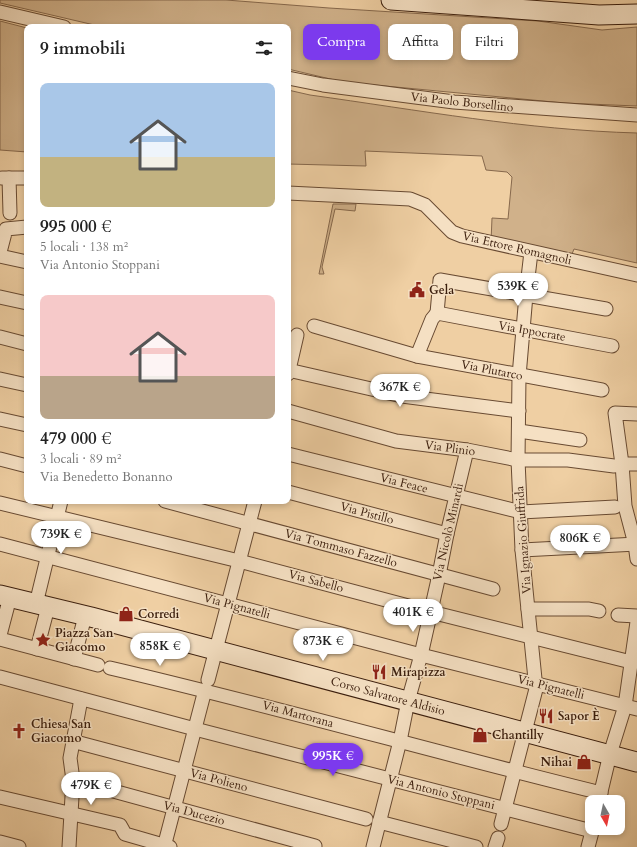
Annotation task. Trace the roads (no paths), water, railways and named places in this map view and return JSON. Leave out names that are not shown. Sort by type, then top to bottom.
[{"type":"street","points":[[391,0],[599,15],[637,14]]},
{"type":"street","points":[[0,12],[51,24]]},
{"type":"street","name":"Via Paolo Borsellino","points":[[291,79],[323,86],[454,102],[637,115]]},
{"type":"street","points":[[10,213],[4,178],[24,178]]},
{"type":"street","name":"Via Ettore Romagnoli","points":[[291,193],[410,199],[425,205],[452,232],[462,236],[637,275]]},
{"type":"street","points":[[0,252],[6,229],[24,227]]},
{"type":"street","name":"Via Ignazio Giuffrida","points":[[502,824],[536,689],[522,550],[518,460],[519,376],[531,252]]},
{"type":"street","points":[[0,256],[24,261]]},
{"type":"street","points":[[417,356],[432,319],[437,313],[440,280],[606,309]]},
{"type":"street","points":[[0,297],[24,302]]},
{"type":"street","name":"Via Ippocrate","points":[[437,313],[612,346]]},
{"type":"street","name":"Via Plutarco","points":[[314,326],[417,356],[519,376],[602,390]]},
{"type":"street","points":[[291,358],[296,335]]},
{"type":"street","points":[[0,337],[24,343]]},
{"type":"street","points":[[291,373],[402,396],[519,411]]},
{"type":"street","points":[[0,379],[24,384]]},
{"type":"street","name":"Via Plinio","points":[[291,412],[396,441],[467,450],[518,460],[568,460],[618,465],[637,464]]},
{"type":"street","points":[[637,414],[615,413],[618,465],[626,506],[636,544],[637,559]]},
{"type":"street","points":[[0,419],[24,424]]},
{"type":"street","points":[[519,431],[580,440]]},
{"type":"street","name":"Via Nicolò Minardi","points":[[373,847],[400,741],[408,701],[421,655],[467,450]]},
{"type":"street","name":"Via Feace","points":[[291,455],[520,512],[626,506]]},
{"type":"street","points":[[0,459],[24,465]]},
{"type":"street","name":"Via Pistillo","points":[[291,493],[447,534]]},
{"type":"street","name":"Via Sabello","points":[[0,503],[239,561],[431,612],[631,662]]},
{"type":"street","points":[[37,649],[47,557],[60,504]]},
{"type":"street","name":"Via Tommaso Fazzello","points":[[176,504],[494,589]]},
{"type":"street","points":[[0,797],[120,825],[125,834],[166,846],[174,808],[254,504]]},
{"type":"street","name":"Via Pignatelli","points":[[0,544],[421,655],[631,708]]},
{"type":"street","points":[[522,550],[636,544]]},
{"type":"street","points":[[0,634],[5,596]]},
{"type":"street","name":"Corso Salvatore Aldisio","points":[[5,596],[216,650],[637,762]]},
{"type":"street","points":[[528,609],[589,609],[600,611]]},
{"type":"street","points":[[618,615],[637,616]]},
{"type":"street","points":[[74,659],[85,616]]},
{"type":"street","points":[[601,795],[610,754],[631,708],[631,662],[637,622]]},
{"type":"street","name":"Via Martorana","points":[[0,639],[104,667],[207,685],[400,741],[515,772],[590,795]]},
{"type":"street","name":"Via Antonio Stoppani","points":[[0,677],[195,729],[585,827]]},
{"type":"street","points":[[69,847],[73,780],[70,758],[81,699]]},
{"type":"street","name":"Via Polieno","points":[[72,741],[366,818]]},
{"type":"street","name":"Via Ducezio","points":[[73,780],[315,846]]},
{"type":"street","points":[[379,822],[476,847]]},
{"type":"street","points":[[588,847],[591,835]]},
{"type":"street","points":[[0,842],[19,847]]},
{"type":"place","name":"Gela","points":[[417,290]]},
{"type":"place","name":"Corredi","points":[[126,614]]},
{"type":"place","name":"Piazza San Giacomo","points":[[43,640]]},
{"type":"place","name":"Mirapizza","points":[[379,672]]},
{"type":"place","name":"Sapor È","points":[[546,716]]},
{"type":"place","name":"Chiesa San Giacomo","points":[[19,731]]},
{"type":"place","name":"Chantilly","points":[[480,735]]},
{"type":"place","name":"Nihai","points":[[584,762]]}]
